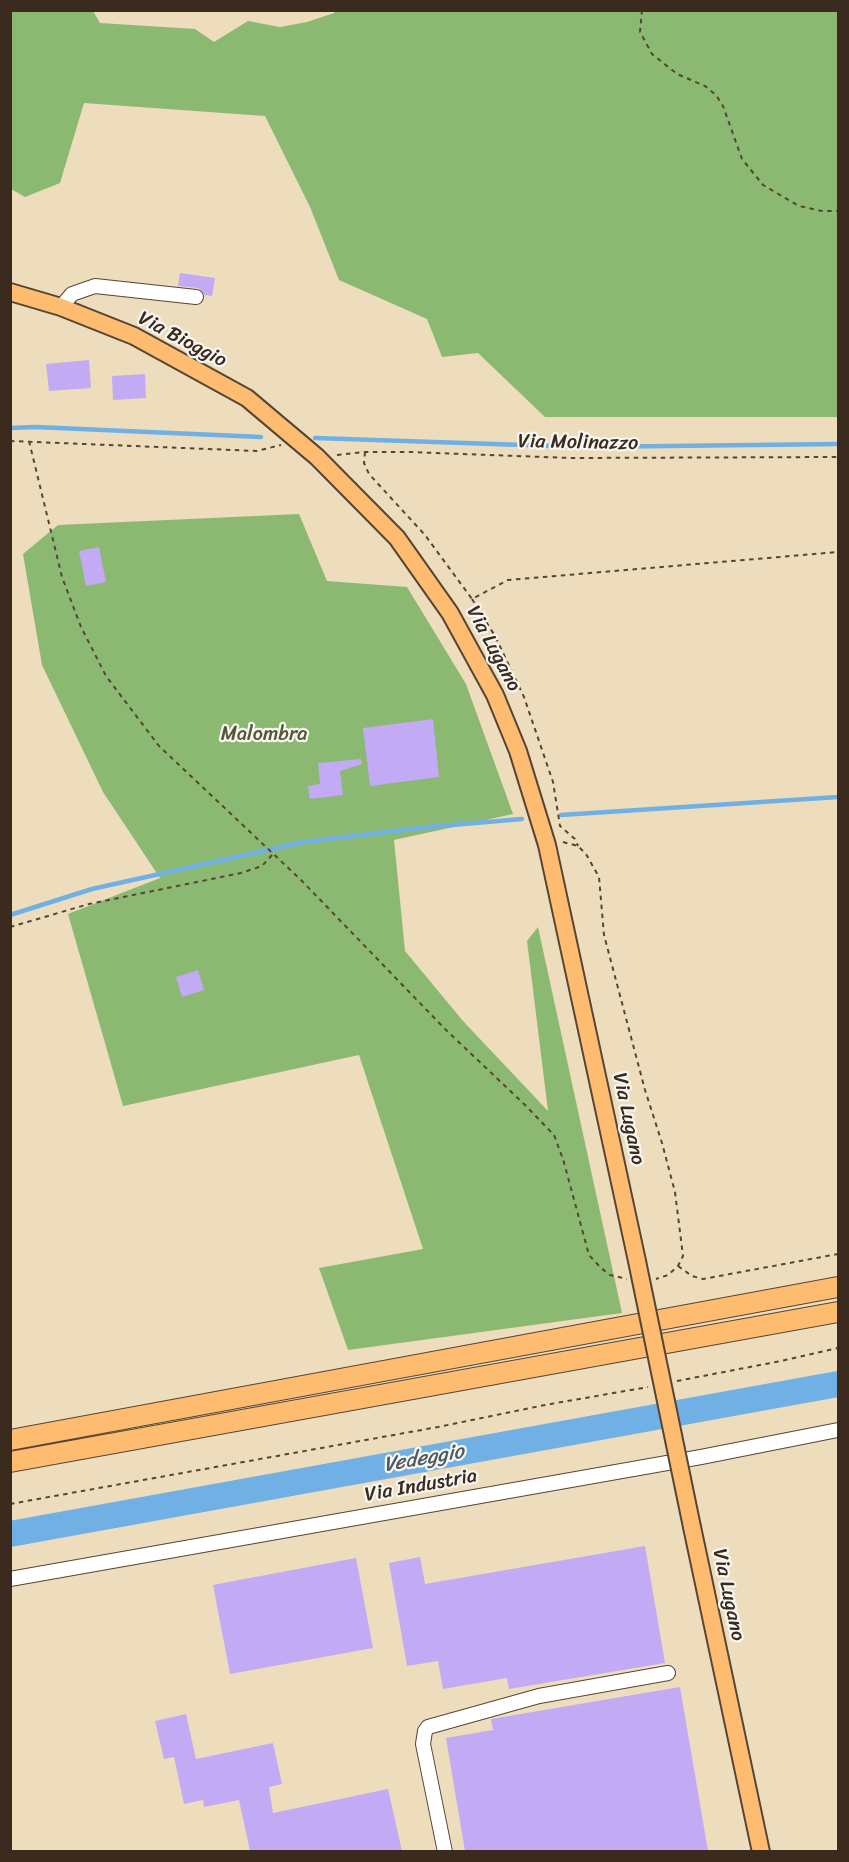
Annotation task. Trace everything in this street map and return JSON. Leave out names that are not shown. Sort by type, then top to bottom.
[{"type":"highway","points":[[10,1440],[838,1287]]},
{"type":"highway","points":[[10,1462],[838,1312]]},
{"type":"main road","name":"Via Bioggio","points":[[10,292],[61,307],[134,336],[168,354],[247,398],[317,457]]},
{"type":"main road","name":"Via Lugano","points":[[317,457],[397,538],[450,613],[499,704],[518,751],[547,845],[761,1851]]},
{"type":"street","points":[[61,307],[72,294],[95,286],[196,297]]},
{"type":"street","name":"Via Industria","points":[[10,1579],[701,1457],[838,1430]]},
{"type":"street","points":[[445,1851],[423,1744],[428,1727],[538,1696],[668,1673]]},
{"type":"path","points":[[642,10],[640,32],[652,54],[677,74],[705,86],[716,94],[723,106],[741,159],[763,185],[799,206],[822,211],[838,211]]},
{"type":"path","points":[[10,441],[257,451],[299,441]]},
{"type":"path","points":[[29,441],[62,577],[81,627],[106,676],[159,746],[301,880],[445,1029],[525,1104],[554,1135],[563,1159],[588,1255],[610,1275],[636,1279]]},
{"type":"path","points":[[365,452],[364,463],[369,474],[425,535],[472,599],[495,636],[524,697],[553,782],[560,826],[575,839],[598,877],[604,935],[675,1192],[683,1256],[678,1266],[668,1275],[655,1279]]},
{"type":"path","name":"Via Molinazzo","points":[[317,457],[365,452],[570,458],[838,457]]},
{"type":"path","points":[[472,599],[508,580],[838,552]]},
{"type":"path","points":[[547,845],[565,841],[578,846]]},
{"type":"path","points":[[10,927],[89,904],[241,873],[262,866],[272,854]]},
{"type":"path","points":[[678,1266],[692,1276],[703,1279],[838,1254]]},
{"type":"path","points":[[673,1382],[838,1348]]},
{"type":"path","points":[[10,1504],[428,1429],[650,1386]]},
{"type":"green space","points":[[10,11],[93,11],[100,23],[195,29],[214,42],[248,21],[280,27],[307,22],[335,11],[838,11],[838,417],[545,417],[478,353],[442,357],[427,319],[339,280],[310,207],[265,116],[84,103],[60,183],[25,197],[11,189]]},
{"type":"green space","name":"Malombra","points":[[299,514],[327,581],[407,587],[466,684],[513,814],[394,840],[405,951],[463,1021],[548,1111],[527,941],[538,927],[622,1313],[348,1350],[319,1268],[423,1249],[359,1055],[123,1106],[68,914],[160,878],[103,792],[42,665],[23,554],[58,525]]},
{"type":"building","points":[[180,273],[215,278],[212,296],[205,295],[198,288],[178,286]]},
{"type":"building","points":[[89,360],[91,388],[49,391],[46,364]]},
{"type":"building","points":[[145,374],[146,398],[113,400],[112,376]]},
{"type":"building","points":[[99,547],[106,582],[86,586],[79,551]]},
{"type":"building","points":[[433,719],[439,777],[370,786],[363,728]]},
{"type":"building","points":[[361,759],[362,764],[340,771],[343,795],[310,799],[308,786],[320,784],[318,763]]},
{"type":"building","points":[[198,970],[204,990],[182,997],[176,977]]},
{"type":"building","points":[[645,1546],[665,1663],[509,1689],[507,1678],[443,1689],[438,1661],[407,1666],[389,1563],[420,1557],[425,1584]]},
{"type":"building","points":[[356,1558],[373,1648],[230,1674],[213,1585]]},
{"type":"building","points":[[680,1687],[708,1851],[465,1851],[446,1738],[493,1730],[491,1719]]},
{"type":"building","points":[[186,1714],[196,1759],[273,1743],[282,1784],[269,1787],[273,1813],[388,1789],[402,1851],[250,1851],[239,1800],[204,1807],[203,1800],[184,1804],[174,1757],[164,1759],[155,1721]]},
{"type":"waterway","points":[[10,428],[36,427],[261,437]]},
{"type":"waterway","points":[[315,438],[583,447],[838,444]]},
{"type":"waterway","points":[[561,815],[838,797]]},
{"type":"waterway","points":[[10,915],[92,889],[304,842],[429,827],[522,819]]},
{"type":"waterway","name":"Vedeggio","points":[[10,1534],[838,1384]]}]
